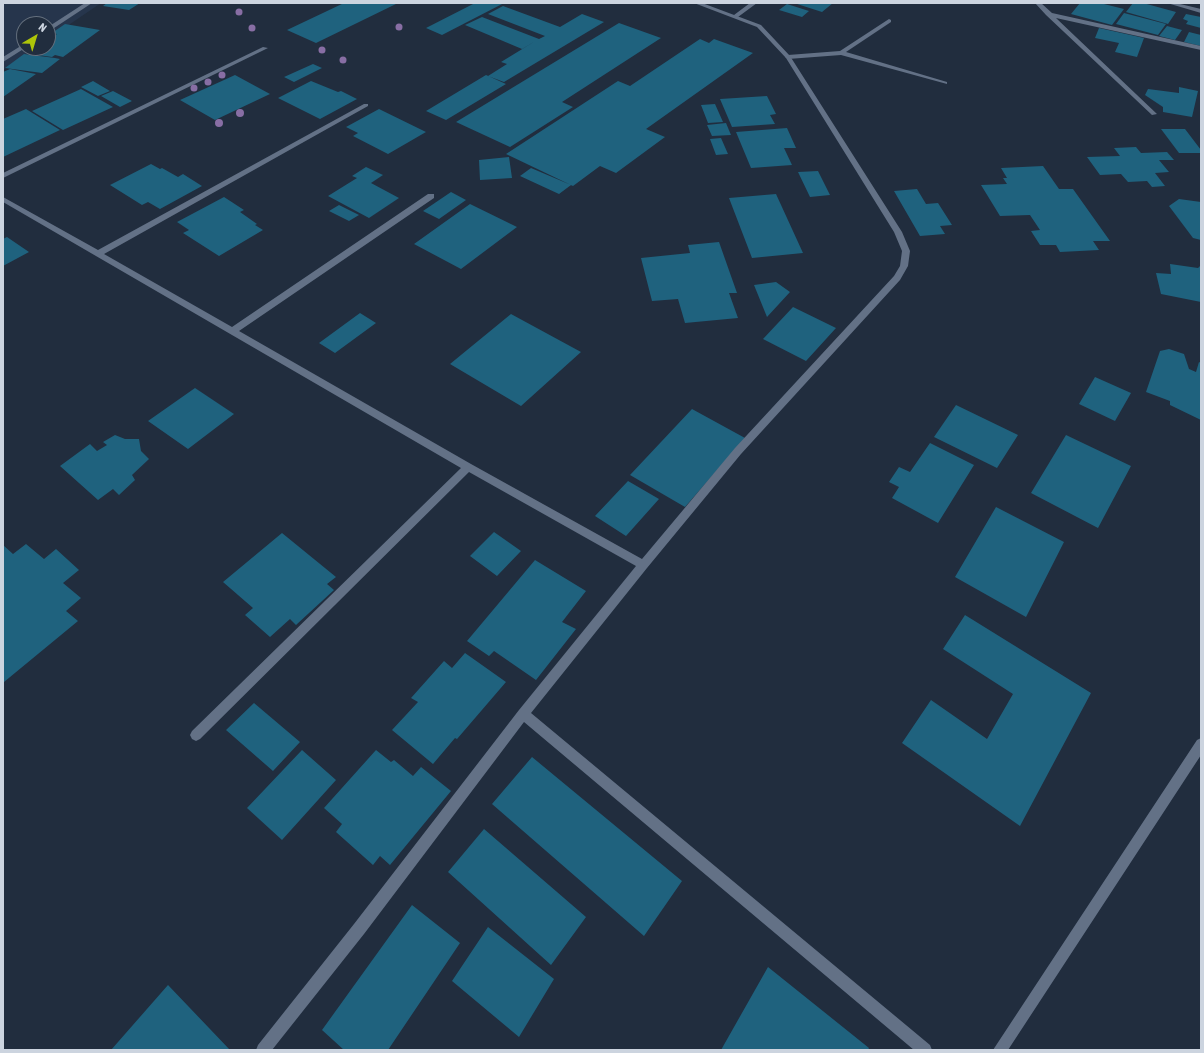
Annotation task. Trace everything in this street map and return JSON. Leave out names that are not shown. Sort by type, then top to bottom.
[{"type":"street","points":[[56,25],[90,3]]},
{"type":"street","points":[[263,1050],[359,929],[522,714],[643,565],[738,450],[897,278],[904,266],[906,250],[898,232],[788,58],[758,26],[736,16],[697,3]]},
{"type":"street","points":[[736,16],[754,3]]},
{"type":"street","points":[[1038,3],[1154,114]]},
{"type":"street","points":[[1170,3],[1201,11]]},
{"type":"street","points":[[1048,14],[1201,48]]},
{"type":"street","points":[[841,54],[890,21]]},
{"type":"street","points":[[3,176],[265,48]]},
{"type":"street","points":[[3,60],[16,51]]},
{"type":"street","points":[[788,58],[841,54],[945,83]]},
{"type":"street","points":[[99,253],[366,105]]},
{"type":"street","points":[[233,331],[431,196]]},
{"type":"street","points":[[3,199],[468,467],[643,565]]},
{"type":"street","points":[[196,735],[468,467]]},
{"type":"street","points":[[522,714],[925,1050]]},
{"type":"street","points":[[1000,1050],[1201,744]]},
{"type":"shaded area","points":[[3,3],[101,3],[56,34],[56,16],[16,16],[16,56],[23,56],[3,70]]},
{"type":"building","points":[[107,3],[140,3],[129,10],[103,6]]},
{"type":"building","points":[[344,3],[398,3],[316,43],[287,30]]},
{"type":"building","points":[[475,3],[504,3],[442,35],[426,28]]},
{"type":"building","points":[[794,3],[833,3],[822,12]]},
{"type":"building","points":[[1080,3],[1100,3],[1124,9],[1112,25],[1071,14]]},
{"type":"building","points":[[1133,3],[1143,3],[1176,12],[1168,24],[1126,12]]},
{"type":"building","points":[[787,4],[809,11],[802,17],[779,10]]},
{"type":"building","points":[[503,6],[560,27],[582,14],[604,22],[504,82],[488,76],[507,64],[501,62],[537,40],[522,49],[465,25],[482,17],[539,39],[545,36],[488,14]]},
{"type":"building","points":[[1124,13],[1166,24],[1158,35],[1116,24]]},
{"type":"building","points":[[1186,14],[1201,17],[1201,28],[1186,24],[1188,21],[1183,19]]},
{"type":"building","points":[[619,23],[661,38],[562,102],[573,107],[510,147],[456,122]]},
{"type":"building","points":[[65,24],[100,30],[63,57],[56,55],[56,30]]},
{"type":"building","points":[[1167,26],[1182,30],[1175,40],[1159,36]]},
{"type":"building","points":[[1099,28],[1144,38],[1137,57],[1115,52],[1119,43],[1095,38]]},
{"type":"building","points":[[1189,32],[1201,35],[1201,46],[1184,42]]},
{"type":"building","points":[[700,39],[709,43],[714,39],[753,53],[646,129],[665,137],[616,173],[600,166],[573,186],[506,154],[618,81],[630,86]]},
{"type":"building","points":[[21,56],[40,56],[60,59],[42,73],[5,68]]},
{"type":"building","points":[[313,64],[322,68],[294,82],[284,77]]},
{"type":"building","points":[[10,69],[36,74],[3,97],[3,72]]},
{"type":"building","points":[[235,75],[270,94],[215,120],[180,100]]},
{"type":"building","points":[[486,75],[506,84],[446,120],[426,111]]},
{"type":"building","points":[[93,81],[110,91],[98,96],[81,87]]},
{"type":"building","points":[[311,81],[338,92],[341,91],[357,99],[320,119],[278,98]]},
{"type":"building","points":[[1179,87],[1198,91],[1192,117],[1163,112],[1163,107],[1145,95],[1148,89],[1179,93]]},
{"type":"building","points":[[81,89],[113,107],[63,130],[32,111]]},
{"type":"building","points":[[113,91],[132,101],[120,107],[101,96]]},
{"type":"building","points":[[767,96],[776,114],[770,115],[775,124],[732,127],[720,99]]},
{"type":"building","points":[[715,104],[723,122],[708,123],[701,105]]},
{"type":"building","points":[[26,109],[60,130],[3,157],[3,119]]},
{"type":"building","points":[[379,109],[426,132],[388,154],[353,136],[358,133],[346,127]]},
{"type":"building","points":[[726,123],[731,135],[712,136],[707,125]]},
{"type":"building","points":[[787,128],[796,148],[784,148],[792,165],[751,168],[736,132]]},
{"type":"building","points":[[1161,129],[1185,129],[1201,150],[1201,153],[1179,153]]},
{"type":"building","points":[[721,138],[728,154],[716,155],[710,139]]},
{"type":"building","points":[[1136,147],[1141,153],[1167,152],[1174,160],[1159,160],[1169,172],[1155,173],[1165,186],[1152,187],[1147,181],[1128,182],[1121,174],[1100,175],[1087,157],[1120,156],[1114,148]]},
{"type":"building","points":[[509,157],[512,178],[480,180],[479,160]]},
{"type":"building","points":[[151,164],[178,177],[183,174],[202,186],[160,209],[148,202],[142,205],[110,185]]},
{"type":"building","points":[[1043,166],[1059,189],[1073,189],[1110,241],[1093,241],[1099,250],[1060,252],[1056,245],[1040,245],[1031,231],[1040,230],[1030,215],[1000,216],[981,185],[1007,184],[1003,178],[1007,178],[1001,168]]},
{"type":"building","points":[[366,167],[383,175],[371,183],[399,198],[369,218],[328,196],[357,178],[352,176]]},
{"type":"building","points":[[531,168],[571,185],[559,194],[520,176]]},
{"type":"building","points":[[818,171],[830,195],[810,197],[798,172]]},
{"type":"building","points":[[917,189],[926,204],[938,203],[952,225],[940,226],[945,234],[920,236],[894,191]]},
{"type":"building","points":[[451,192],[466,200],[439,219],[423,211]]},
{"type":"building","points":[[776,194],[803,253],[752,258],[729,198]]},
{"type":"building","points":[[224,197],[244,210],[240,212],[263,230],[219,256],[183,233],[189,230],[177,222]]},
{"type":"building","points":[[1179,199],[1201,202],[1201,240],[1193,238],[1169,206]]},
{"type":"building","points":[[470,204],[517,227],[461,269],[414,244]]},
{"type":"building","points":[[339,205],[359,215],[349,221],[329,211]]},
{"type":"building","points":[[7,237],[29,252],[3,266],[3,239]]},
{"type":"building","points":[[719,242],[737,293],[729,293],[738,318],[685,323],[678,299],[652,301],[641,258],[690,253],[688,245]]},
{"type":"building","points":[[1170,264],[1198,268],[1201,265],[1201,302],[1161,294],[1156,273],[1171,274]]},
{"type":"building","points":[[776,282],[790,292],[767,317],[754,285]]},
{"type":"building","points":[[793,307],[836,328],[806,361],[763,339]]},
{"type":"building","points":[[360,313],[376,323],[335,353],[319,343]]},
{"type":"building","points":[[511,314],[581,352],[521,406],[450,364]]},
{"type":"building","points":[[1169,349],[1184,354],[1189,369],[1196,372],[1199,362],[1201,363],[1201,420],[1170,405],[1170,401],[1146,392],[1160,351]]},
{"type":"building","points":[[1095,377],[1131,393],[1115,421],[1079,404]]},
{"type":"building","points":[[195,388],[234,414],[188,449],[148,421]]},
{"type":"building","points":[[956,405],[1018,435],[997,468],[934,437]]},
{"type":"building","points":[[692,409],[745,438],[685,507],[630,475]]},
{"type":"building","points":[[115,435],[125,439],[139,439],[141,451],[149,459],[132,475],[135,480],[119,495],[113,489],[98,500],[60,466],[90,444],[97,451],[107,445],[103,442]]},
{"type":"building","points":[[1066,435],[1131,466],[1098,528],[1031,493]]},
{"type":"building","points":[[930,443],[974,465],[938,523],[892,498],[899,487],[889,482],[899,467],[910,472]]},
{"type":"building","points":[[628,481],[659,499],[626,536],[595,516]]},
{"type":"building","points":[[996,507],[1064,542],[1026,617],[955,577]]},
{"type":"building","points":[[494,532],[521,551],[497,576],[470,556]]},
{"type":"building","points":[[282,533],[336,577],[327,584],[334,590],[296,625],[290,619],[270,637],[245,615],[253,608],[223,582]]},
{"type":"building","points":[[26,544],[44,559],[56,549],[79,570],[63,583],[81,598],[66,611],[78,621],[4,682],[3,545],[13,554]]},
{"type":"building","points":[[535,560],[586,591],[562,622],[576,629],[536,680],[494,651],[489,656],[467,641]]},
{"type":"building","points":[[965,615],[1091,693],[1020,826],[902,743],[931,700],[987,739],[1013,694],[943,649]]},
{"type":"building","points":[[465,653],[506,682],[457,739],[455,738],[433,764],[392,730],[418,702],[411,698],[444,661],[452,668]]},
{"type":"building","points":[[254,703],[300,742],[273,771],[226,730]]},
{"type":"building","points":[[302,750],[336,780],[282,840],[247,808]]},
{"type":"building","points":[[376,750],[391,762],[394,760],[413,776],[421,767],[451,791],[390,865],[380,856],[373,865],[336,832],[342,824],[324,808]]},
{"type":"building","points":[[532,757],[682,881],[644,936],[492,804]]},
{"type":"building","points":[[484,829],[586,917],[551,965],[448,872]]},
{"type":"building","points":[[412,905],[460,943],[388,1050],[344,1050],[322,1030]]},
{"type":"building","points":[[488,927],[554,979],[519,1037],[452,981]]},
{"type":"building","points":[[768,967],[869,1048],[868,1050],[721,1050]]},
{"type":"building","points":[[168,985],[230,1050],[111,1050]]}]
